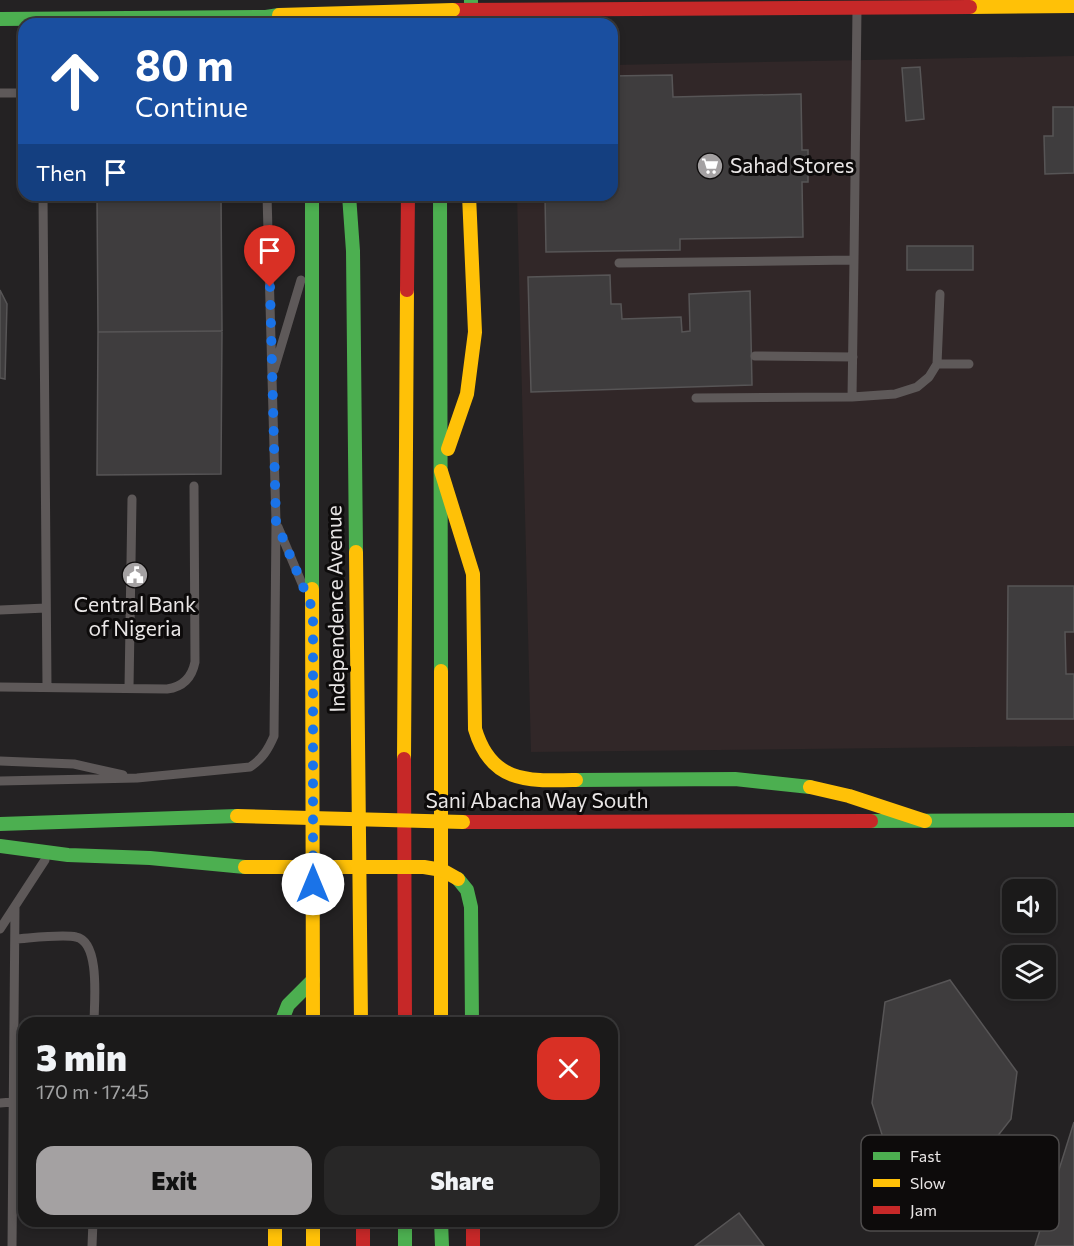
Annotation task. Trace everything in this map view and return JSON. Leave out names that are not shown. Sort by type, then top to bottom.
[{"type":"main road","points":[[312,0],[312,18]]},
{"type":"main road","points":[[342,0],[342,18]]},
{"type":"main road","points":[[410,0],[410,18]]},
{"type":"main road","points":[[440,18],[441,0]]},
{"type":"main road","points":[[90,18],[269,16],[453,10],[1074,6]]},
{"type":"main road","points":[[0,19],[18,19]]},
{"type":"main road","name":"Independence Avenue","points":[[312,201],[313,1017]]},
{"type":"main road","name":"Independence Avenue","points":[[350,201],[354,251],[361,1017]]},
{"type":"main road","points":[[405,1017],[404,752],[408,201]]},
{"type":"main road","points":[[440,201],[441,1017]]},
{"type":"main road","points":[[469,201],[475,332],[467,394],[441,471],[473,574],[475,729],[480,749],[496,768],[532,780],[700,778],[751,780],[803,786],[841,794],[925,821]]},
{"type":"main road","name":"Sani Abacha Way South","points":[[0,824],[237,816],[463,822],[1074,820]]},
{"type":"main road","points":[[0,846],[50,853],[150,858],[245,867],[424,867],[442,870],[458,879],[467,890],[471,907],[472,1017]]},
{"type":"main road","points":[[281,1017],[313,980]]},
{"type":"main road","points":[[274,1246],[275,1227]]},
{"type":"main road","points":[[313,1227],[313,1246]]},
{"type":"main road","points":[[363,1227],[363,1246]]},
{"type":"main road","points":[[405,1227],[405,1246]]},
{"type":"main road","points":[[441,1227],[442,1246]]},
{"type":"main road","points":[[473,1227],[473,1246]]},
{"type":"lane","points":[[852,397],[857,9]]},
{"type":"lane","points":[[0,93],[18,93]]},
{"type":"lane","points":[[43,201],[46,687]]},
{"type":"lane","points":[[0,781],[137,778],[250,767],[261,760],[269,748],[274,736],[276,522],[267,201]]},
{"type":"lane","points":[[272,379],[312,243]]},
{"type":"lane","points":[[619,263],[854,260]]},
{"type":"lane","points":[[696,398],[852,397],[895,394],[917,387],[929,377],[936,364],[940,294]]},
{"type":"lane","points":[[755,356],[853,357]]},
{"type":"lane","points":[[936,364],[969,364]]},
{"type":"lane","points":[[0,687],[174,688],[183,684],[193,671],[195,662],[194,486]]},
{"type":"lane","points":[[129,688],[132,499]]},
{"type":"lane","points":[[276,522],[313,610]]},
{"type":"lane","points":[[0,610],[46,608]]},
{"type":"lane","points":[[0,761],[74,764],[137,778]]},
{"type":"lane","points":[[0,928],[50,853]]},
{"type":"lane","points":[[15,906],[18,1061]]},
{"type":"lane","points":[[15,939],[76,937],[88,945],[92,952],[94,1017]]},
{"type":"lane","points":[[0,1103],[18,1102]]},
{"type":"lane","points":[[12,1246],[18,1123]]},
{"type":"lane","points":[[92,1246],[93,1227]]},
{"type":"shaded area","points":[[1074,56],[1074,746],[531,752],[517,201],[618,201],[618,65]]},
{"type":"building","points":[[920,67],[924,119],[906,121],[902,68]]},
{"type":"building","name":"Sahad Stores","points":[[672,75],[673,97],[801,94],[802,150],[808,150],[808,182],[802,182],[803,237],[680,239],[680,250],[546,252],[545,201],[618,201],[618,76]]},
{"type":"building","points":[[1053,107],[1074,107],[1074,173],[1045,174],[1044,136],[1053,136]]},
{"type":"building","points":[[97,201],[221,201],[222,331],[98,332]]},
{"type":"building","points":[[907,246],[973,246],[973,270],[907,270]]},
{"type":"building","points":[[610,275],[611,304],[621,304],[622,319],[681,317],[682,332],[690,331],[689,294],[750,291],[752,385],[531,392],[528,277]]},
{"type":"building","points":[[0,290],[7,304],[5,379],[0,378]]},
{"type":"building","points":[[222,331],[221,474],[97,475],[98,332]]},
{"type":"building","points":[[1008,586],[1074,586],[1074,632],[1065,632],[1066,674],[1074,674],[1074,719],[1007,719]]},
{"type":"building","points":[[950,980],[1017,1072],[1011,1119],[998,1135],[882,1135],[872,1103],[885,1002]]},
{"type":"building","points":[[1074,1122],[1074,1246],[1035,1246],[1040,1231],[1059,1231],[1059,1170]]},
{"type":"building","points":[[739,1213],[764,1246],[695,1246]]},
{"type":"traffic: fast","points":[[471,0],[471,18]]},
{"type":"traffic: fast","points":[[133,18],[279,15]]},
{"type":"traffic: fast","points":[[0,19],[18,19]]},
{"type":"traffic: fast","points":[[312,201],[312,589]]},
{"type":"traffic: fast","points":[[349,201],[353,251],[356,552]]},
{"type":"traffic: fast","points":[[440,201],[441,671]]},
{"type":"traffic: fast","points":[[576,780],[735,779],[810,787]]},
{"type":"traffic: fast","points":[[0,824],[237,816]]},
{"type":"traffic: fast","points":[[871,821],[1074,820]]},
{"type":"traffic: fast","points":[[0,846],[68,855],[150,858],[245,867]]},
{"type":"traffic: fast","points":[[458,879],[467,890],[471,907],[472,1017]]},
{"type":"traffic: fast","points":[[283,1017],[288,1005],[313,980]]},
{"type":"traffic: fast","points":[[405,1227],[405,1246]]},
{"type":"traffic: fast","points":[[441,1227],[442,1246]]},
{"type":"traffic: slow","points":[[970,7],[1074,6]]},
{"type":"traffic: slow","points":[[279,15],[453,10]]},
{"type":"traffic: slow","points":[[448,449],[467,394],[475,332],[469,201]]},
{"type":"traffic: slow","points":[[404,759],[407,290]]},
{"type":"traffic: slow","points":[[441,471],[473,574],[475,729],[482,747],[491,760],[501,769],[513,775],[527,779],[576,780]]},
{"type":"traffic: slow","points":[[356,552],[361,1017]]},
{"type":"traffic: slow","points":[[312,589],[313,1017]]},
{"type":"traffic: slow","points":[[441,671],[441,1017]]},
{"type":"traffic: slow","points":[[810,787],[849,796],[925,821]]},
{"type":"traffic: slow","points":[[237,816],[463,822]]},
{"type":"traffic: slow","points":[[245,867],[424,867],[442,870],[458,879]]},
{"type":"traffic: slow","points":[[275,1227],[275,1246]]},
{"type":"traffic: slow","points":[[313,1227],[313,1246]]},
{"type":"traffic: jam","points":[[453,10],[970,7]]},
{"type":"traffic: jam","points":[[407,290],[408,201]]},
{"type":"traffic: jam","points":[[404,759],[405,1017]]},
{"type":"traffic: jam","points":[[463,822],[871,821]]},
{"type":"traffic: jam","points":[[363,1227],[363,1246]]},
{"type":"traffic: jam","points":[[473,1227],[473,1246]]},
{"type":"place","name":"Sahad Stores","points":[[710,166]]},
{"type":"place","name":"Central Bank of Nigeria","points":[[135,575]]},
{"type":"route","points":[[270,287],[276,522],[313,610],[313,884]]}]
